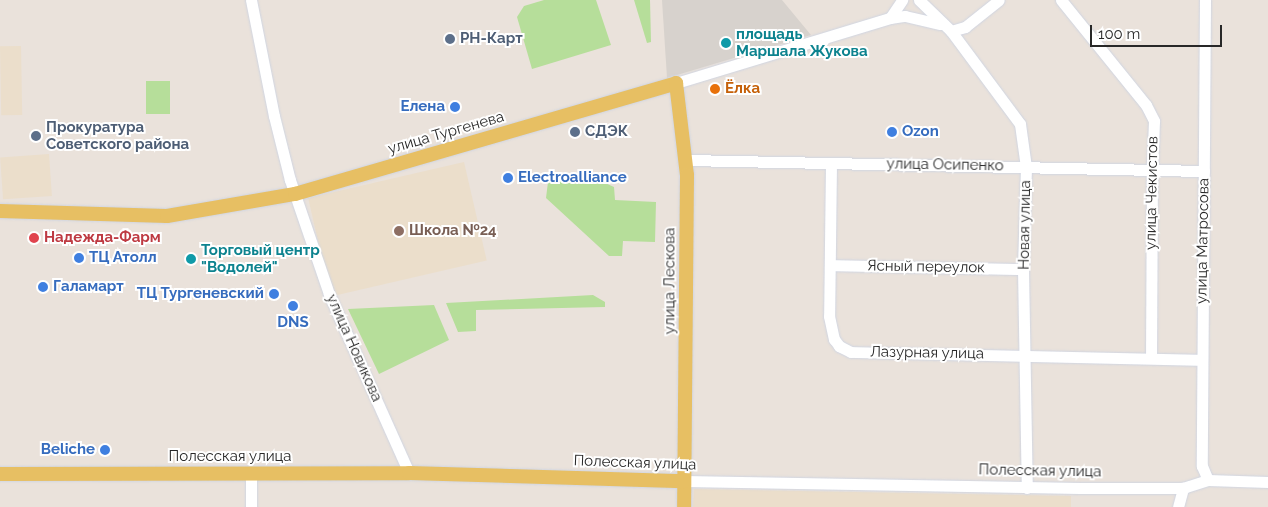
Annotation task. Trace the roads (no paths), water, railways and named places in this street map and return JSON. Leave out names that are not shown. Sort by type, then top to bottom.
[{"type":"main road","name":"улица Тургенева","points":[[0,211],[167,216],[295,194],[676,83]]},
{"type":"main road","name":"улица Лескова","points":[[676,83],[686,160],[684,507]]},
{"type":"main road","name":"Полесская улица","points":[[0,474],[409,473],[684,481]]},
{"type":"street","name":"улица Новикова","points":[[250,0],[274,116],[295,194],[329,294],[409,473]]},
{"type":"street","points":[[890,18],[902,0]]},
{"type":"street","name":"Новая улица","points":[[919,0],[947,28],[1020,124],[1026,167],[1023,269],[1027,488]]},
{"type":"street","points":[[947,28],[965,27],[999,0]]},
{"type":"street","name":"улица Чекистов","points":[[1061,0],[1150,113],[1154,121],[1151,357]]},
{"type":"street","name":"улица Матросова","points":[[1205,0],[1202,466],[1208,480]]},
{"type":"street","name":"улица Тургенева","points":[[676,83],[890,18],[905,16],[947,28]]},
{"type":"street","name":"улица Осипенко","points":[[686,160],[1204,172]]},
{"type":"street","name":"Лазурная улица","points":[[831,163],[830,327],[839,346],[851,352],[1025,354],[1202,360]]},
{"type":"street","name":"Ясный переулок","points":[[830,265],[1023,269]]},
{"type":"street","points":[[251,507],[252,474]]},
{"type":"street","name":"Полесская улица","points":[[684,481],[1027,488],[1183,488],[1208,480],[1268,482]]},
{"type":"street","points":[[1178,507],[1183,488]]},
{"type":"place","name":"РН-Карт","points":[[450,39]]},
{"type":"place","name":"площадь Маршала Жукова","points":[[726,43]]},
{"type":"place","name":"Ёлка","points":[[715,89]]},
{"type":"place","name":"Елена","points":[[455,107]]},
{"type":"place","name":"СДЭК","points":[[575,132]]},
{"type":"place","name":"Ozon","points":[[892,132]]},
{"type":"place","name":"Прокуратура Советского района","points":[[36,136]]},
{"type":"place","name":"Electroalliance","points":[[508,178]]},
{"type":"place","name":"Школа №24","points":[[399,231]]},
{"type":"place","name":"Надежда-Фарм","points":[[34,238]]},
{"type":"place","name":"ТЦ Атолл","points":[[79,258]]},
{"type":"place","name":"Торговый центр \"Водолей\"","points":[[191,259]]},
{"type":"place","name":"Галамарт","points":[[43,287]]},
{"type":"place","name":"ТЦ Тургеневский","points":[[274,294]]},
{"type":"place","name":"DNS","points":[[293,306]]},
{"type":"place","name":"Beliche","points":[[105,450]]}]
